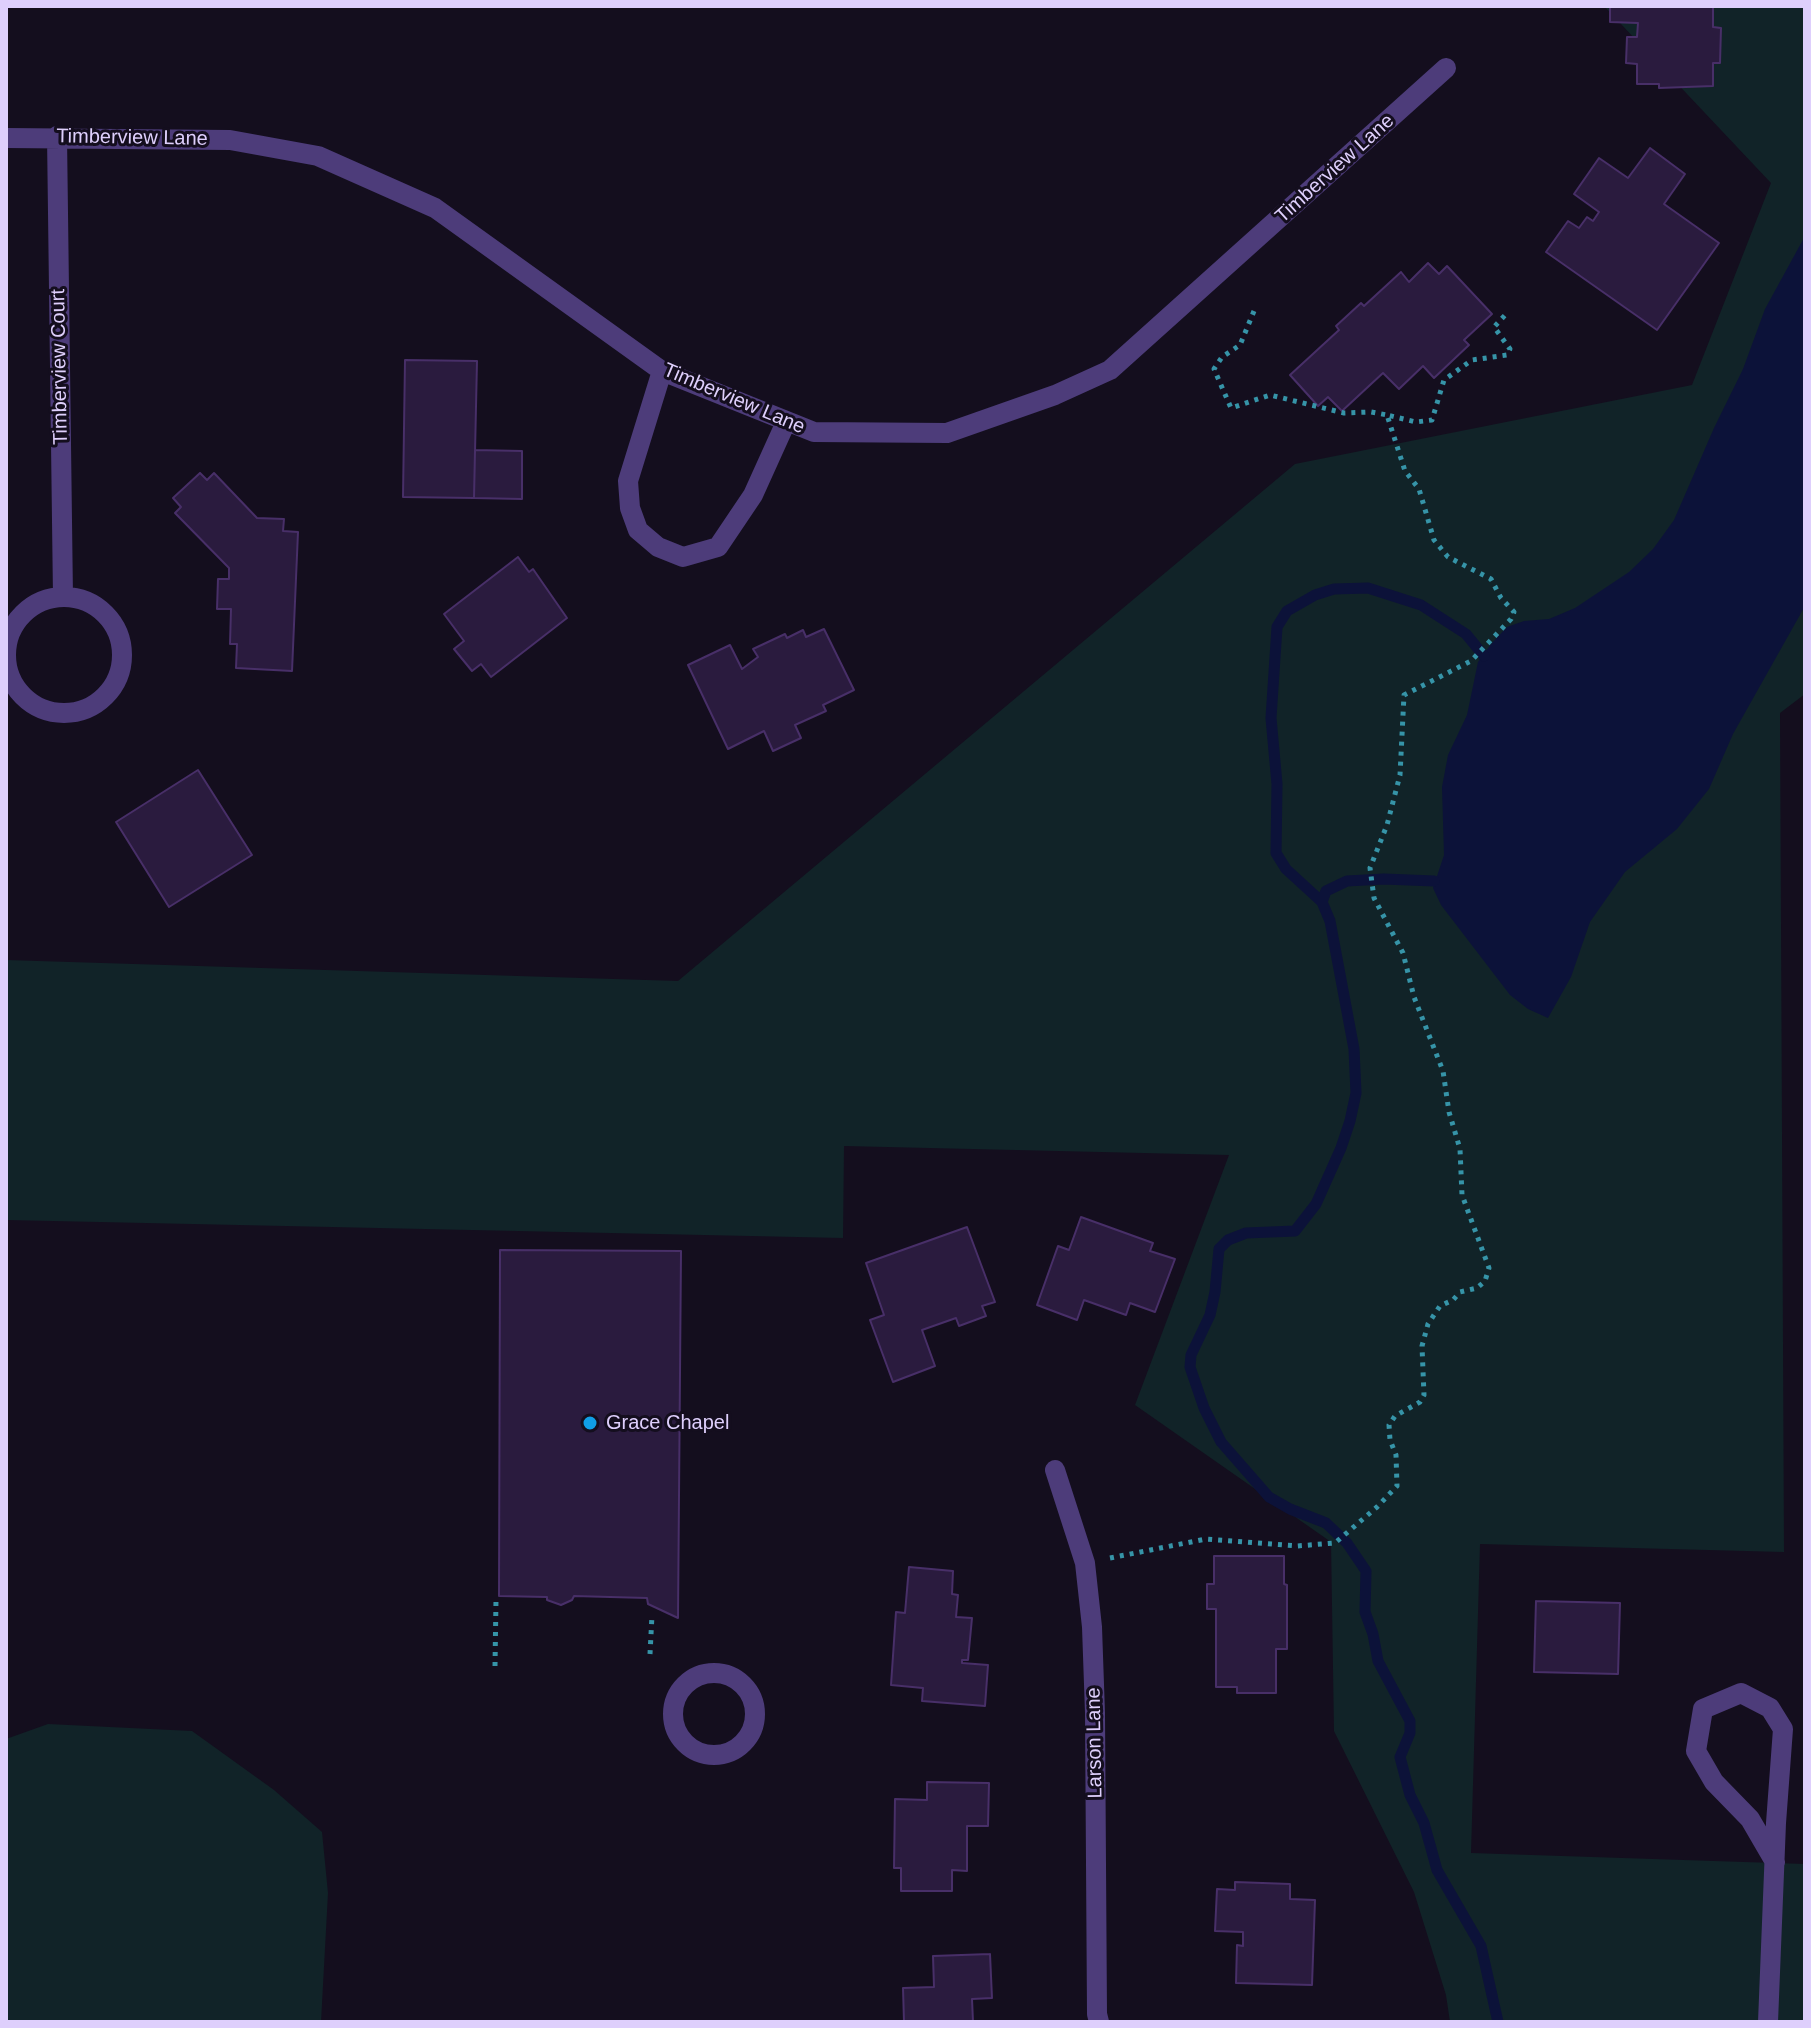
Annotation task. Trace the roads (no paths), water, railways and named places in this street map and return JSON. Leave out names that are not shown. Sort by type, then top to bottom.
[{"type":"street","name":"Timberview Lane","points":[[6,138],[57,136],[230,140],[318,156],[435,208],[662,371],[814,432],[947,433],[1055,395],[1110,370],[1446,68]]},
{"type":"street","name":"Timberview Court","points":[[57,136],[63,597]]},
{"type":"street","points":[[662,371],[628,481],[630,508],[638,530],[658,547],[683,557],[718,547],[753,495],[786,422]]},
{"type":"street","points":[[63,597],[83,600],[101,609],[114,624],[122,643],[123,663],[117,682],[104,698],[87,709],[68,713],[48,711],[30,702],[16,688],[7,669],[6,649],[10,632],[19,618],[39,603],[63,597]]},
{"type":"street","name":"Larson Lane","points":[[1055,1470],[1085,1563],[1095,1713],[1099,2022]]},
{"type":"street","points":[[718,1673],[733,1678],[746,1688],[754,1703],[755,1719],[750,1734],[738,1748],[709,1756],[693,1750],[681,1740],[674,1726],[672,1710],[677,1694],[687,1682],[702,1675],[718,1673]]},
{"type":"street","points":[[1768,2022],[1783,1729],[1770,1708],[1741,1693],[1703,1709],[1696,1751],[1714,1782],[1750,1819],[1775,1862]]},
{"type":"waterway","points":[[1484,656],[1466,634],[1421,605],[1368,588],[1334,589],[1315,595],[1287,611],[1277,627],[1271,718],[1277,784],[1276,853],[1286,869],[1322,902],[1330,921],[1354,1049],[1356,1093],[1341,1148],[1316,1204],[1295,1231],[1246,1233],[1228,1240],[1219,1249],[1210,1315],[1191,1355],[1190,1367],[1204,1408],[1221,1442],[1269,1497],[1326,1523],[1347,1543],[1366,1571],[1365,1612],[1378,1661],[1410,1721],[1410,1733],[1400,1757],[1410,1795],[1424,1823],[1437,1870],[1481,1946],[1498,2022]]},
{"type":"waterway","points":[[1322,902],[1326,891],[1347,881],[1434,881]]},
{"type":"place","name":"Grace Chapel","points":[[590,1423]]}]
